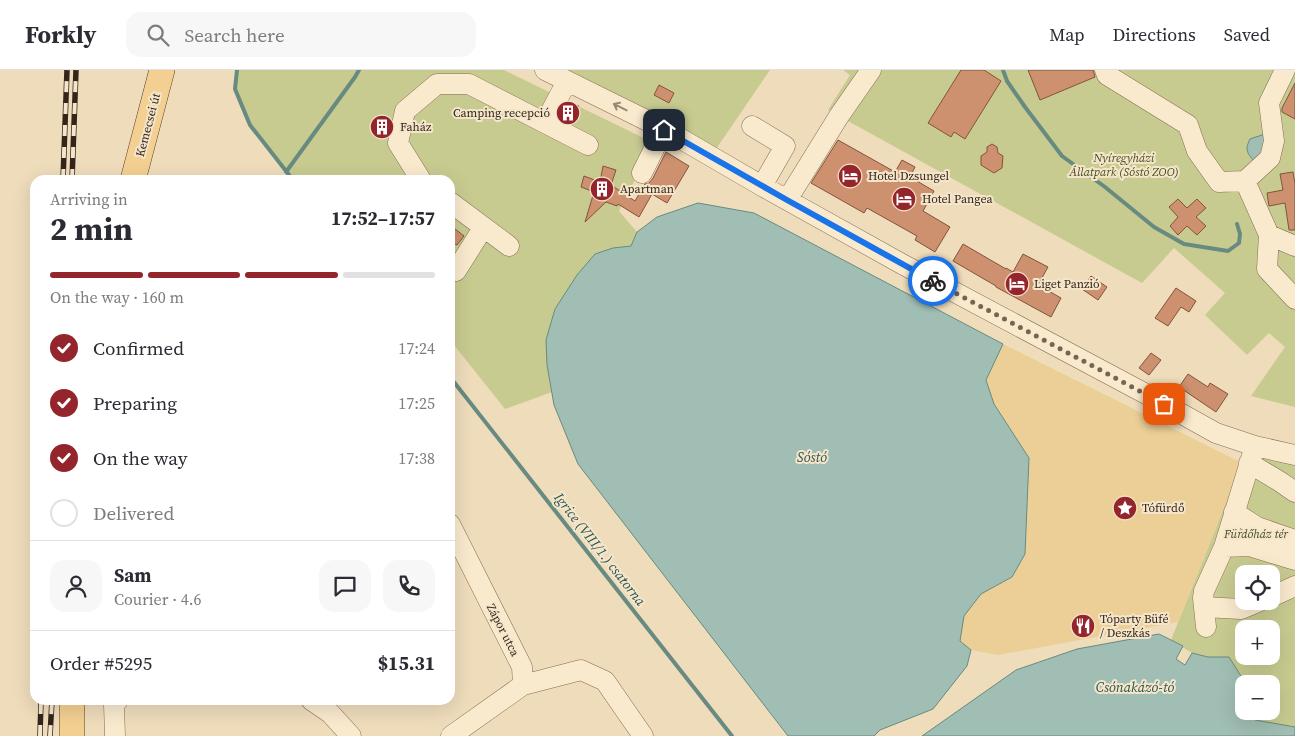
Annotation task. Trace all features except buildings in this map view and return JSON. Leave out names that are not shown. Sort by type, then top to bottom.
[{"type":"main road","name":"Kemecsei út","points":[[134,175],[162,70]]},
{"type":"main road","points":[[72,705],[72,736]]},
{"type":"street","points":[[545,70],[664,130],[902,264],[1216,433],[1252,455],[1279,481],[1295,492]]},
{"type":"street","points":[[787,200],[839,116],[871,70]]},
{"type":"street","points":[[1105,70],[1107,75],[1188,125],[1197,151],[1219,182],[1245,181],[1270,158],[1274,142],[1269,103],[1286,70]]},
{"type":"street","points":[[545,123],[567,81]]},
{"type":"street","points":[[418,175],[398,143],[405,111],[438,84],[469,84],[588,145]]},
{"type":"street","points":[[752,126],[785,146],[762,186]]},
{"type":"street","points":[[642,173],[664,130]]},
{"type":"street","points":[[1245,181],[1269,235],[1267,269],[1295,299]]},
{"type":"street","points":[[455,208],[509,246]]},
{"type":"street","points":[[456,271],[483,228]]},
{"type":"street","points":[[1269,235],[1295,246]]},
{"type":"street","points":[[1252,455],[1295,455]]},
{"type":"street","points":[[1206,627],[1204,591],[1224,547],[1252,455]]},
{"type":"street","points":[[1234,512],[1257,527],[1295,540]]},
{"type":"street","points":[[1249,546],[1255,540],[1257,527]]},
{"type":"street","name":"Zápor utca","points":[[455,534],[522,667],[523,684]]},
{"type":"street","points":[[1224,547],[1249,546],[1295,560]]},
{"type":"street","points":[[1204,607],[1235,609]]},
{"type":"street","points":[[450,736],[523,684],[581,670],[605,682],[643,736]]},
{"type":"street","points":[[115,705],[115,736]]},
{"type":"street","points":[[335,707],[351,736]]},
{"type":"green space","points":[[237,70],[504,70],[654,143],[619,211],[637,232],[631,246],[613,248],[547,365],[552,392],[505,409],[455,346],[455,175],[289,175],[250,125],[235,89]]},
{"type":"green space","points":[[556,70],[770,70],[714,152]]},
{"type":"green space","name":"Nyíregyházi Állatpark (Sóstó ZOO)","points":[[843,70],[1295,70],[1295,407],[1251,396],[1285,347],[1269,333],[1247,355],[1205,315],[1225,293],[1174,248],[1142,283],[828,110],[850,75]]},
{"type":"green space","name":"Fürdőház tér","points":[[1250,448],[1295,458],[1295,727],[1255,720],[1280,720],[1280,675],[1240,675],[1229,657],[1208,657],[1192,653],[1171,640],[1242,463]]},
{"type":"sand","name":"Tófürdő","points":[[1003,344],[1242,463],[1178,622],[998,655],[971,650],[960,641],[964,616],[981,594],[1012,577],[1029,458],[994,404],[986,380]]},
{"type":"water","points":[[1268,133],[1268,146],[1256,163],[1248,152],[1248,143],[1250,139]]},
{"type":"water","name":"Sóstó","points":[[698,203],[754,213],[1003,344],[986,380],[994,404],[1029,458],[1025,554],[1012,577],[981,594],[964,616],[960,641],[971,650],[967,666],[933,709],[880,730],[874,736],[788,736],[578,464],[554,405],[547,365],[546,340],[555,309],[577,275],[595,254],[613,248],[631,246],[637,232],[657,217]]},
{"type":"water","name":"Csónakázó-tó","points":[[1159,634],[1183,646],[1176,659],[1185,665],[1192,653],[1208,657],[1229,657],[1240,675],[1235,675],[1235,720],[1255,720],[1295,727],[1295,736],[922,736],[1016,670],[1077,649]]},
{"type":"waterway","name":"Igrice (VIII/1.) csatorna","points":[[237,70],[235,89],[250,125],[289,175]]},
{"type":"waterway","points":[[286,172],[359,70]]},
{"type":"waterway","points":[[1003,70],[1007,81],[1062,156],[1105,187],[1154,227],[1184,244],[1228,251],[1239,243],[1240,234],[1237,224]]},
{"type":"waterway","name":"Igrice (VIII/1.) csatorna","points":[[455,383],[732,736]]},
{"type":"railway","points":[[63,175],[67,70]]},
{"type":"railway","points":[[72,175],[76,70]]},
{"type":"railway","points":[[40,736],[41,705]]},
{"type":"railway","points":[[50,736],[52,705]]},
{"type":"way so far","points":[[933,281],[1164,404]]},
{"type":"place","name":"Camping recepció","points":[[568,113]]},
{"type":"place","name":"Faház","points":[[382,127]]},
{"type":"place","name":"Hotel Dzsungel","points":[[850,176]]},
{"type":"place","name":"Apartman","points":[[602,189]]},
{"type":"place","name":"Hotel Pangea","points":[[904,199]]},
{"type":"place","name":"Liget Panzió","points":[[1017,284]]},
{"type":"place","name":"Tófürdő","points":[[1125,508]]},
{"type":"place","name":"Tóparty Büfé / Deszkás","points":[[1083,626]]},
{"type":"route","points":[[664,130],[933,281]]}]
